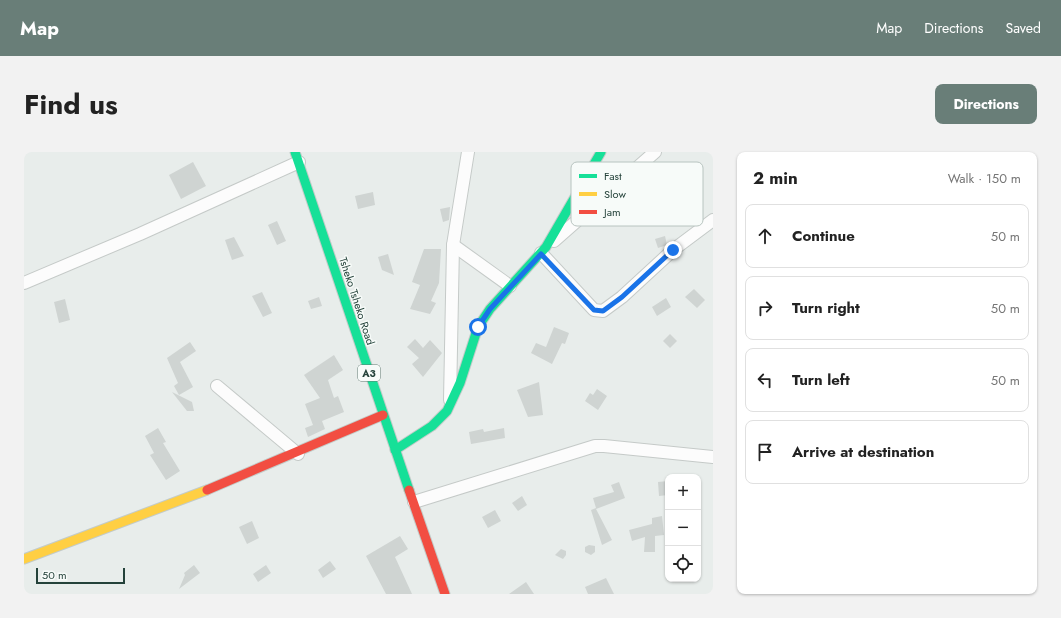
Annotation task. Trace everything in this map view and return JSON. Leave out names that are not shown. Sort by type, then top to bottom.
[{"type":"main road","points":[[595,162],[601,152]]},
{"type":"main road","name":"Tsheko Tsheko Road","points":[[297,157],[383,415],[445,594]]},
{"type":"main road","points":[[395,450],[442,418],[460,383],[478,327],[490,309],[544,250],[571,204]]},
{"type":"main road","points":[[24,559],[216,487],[298,454],[352,427],[383,415]]},
{"type":"street","points":[[450,405],[453,245],[468,152]]},
{"type":"street","points":[[644,162],[655,152]]},
{"type":"street","points":[[24,283],[140,234],[297,157]]},
{"type":"street","points":[[571,226],[544,250],[594,310],[603,311],[617,302],[673,250],[713,220]]},
{"type":"street","points":[[453,245],[510,286]]},
{"type":"street","points":[[217,386],[298,454]]},
{"type":"street","points":[[414,502],[595,446],[713,457]]},
{"type":"building","points":[[193,162],[206,186],[181,199],[169,175]]},
{"type":"building","points":[[373,192],[375,205],[358,209],[355,196]]},
{"type":"building","points":[[450,207],[449,220],[443,222],[440,209]]},
{"type":"building","points":[[277,221],[286,241],[277,245],[268,225]]},
{"type":"building","points":[[665,236],[667,245],[658,248],[655,239]]},
{"type":"building","points":[[234,237],[244,256],[232,260],[225,240]]},
{"type":"building","points":[[424,249],[441,249],[439,283],[431,301],[436,303],[430,314],[410,309],[420,285],[412,282]]},
{"type":"building","points":[[388,254],[394,275],[382,270],[378,257]]},
{"type":"building","points":[[694,289],[705,300],[697,308],[685,297]]},
{"type":"building","points":[[262,292],[272,313],[263,317],[252,296]]},
{"type":"building","points":[[319,297],[322,306],[311,309],[308,301]]},
{"type":"building","points":[[666,298],[671,307],[657,316],[652,307]]},
{"type":"building","points":[[65,299],[70,320],[59,323],[54,302]]},
{"type":"building","points":[[554,327],[569,333],[565,344],[562,343],[552,364],[531,353],[536,343],[546,347]]},
{"type":"building","points":[[670,334],[677,341],[670,348],[663,341]]},
{"type":"building","points":[[415,339],[423,348],[430,340],[442,353],[423,377],[412,364],[419,358],[407,347]]},
{"type":"building","points":[[190,342],[196,351],[180,362],[193,387],[179,395],[174,386],[178,383],[167,358]]},
{"type":"building","points":[[334,355],[343,370],[328,380],[334,398],[338,396],[344,412],[322,421],[325,429],[308,437],[305,428],[313,425],[305,404],[320,398],[304,375]]},
{"type":"building","points":[[539,382],[543,415],[528,417],[517,390]]},
{"type":"building","points":[[597,389],[607,396],[598,410],[585,401],[590,393],[593,395]]},
{"type":"building","points":[[172,392],[192,402],[194,411],[187,411]]},
{"type":"building","points":[[158,428],[166,442],[163,443],[180,471],[166,480],[150,455],[154,453],[145,436]]},
{"type":"building","points":[[504,428],[505,438],[471,444],[469,432],[483,429],[484,432]]},
{"type":"building","points":[[665,481],[665,495],[659,496],[658,482]]},
{"type":"building","points":[[619,482],[625,498],[596,509],[612,540],[602,545],[591,510],[596,508],[593,498],[614,492],[611,485]]},
{"type":"building","points":[[522,496],[527,505],[518,511],[512,503]]},
{"type":"building","points":[[495,510],[501,521],[488,528],[482,517]]},
{"type":"building","points":[[662,516],[664,535],[655,536],[655,552],[644,552],[645,537],[632,541],[629,530],[652,524],[652,518]]},
{"type":"building","points":[[252,521],[259,538],[247,544],[239,527]]},
{"type":"building","points":[[400,536],[408,549],[395,557],[412,594],[386,594],[366,556]]},
{"type":"building","points":[[589,545],[595,546],[595,552],[591,555],[585,552],[585,547]]},
{"type":"building","points":[[561,549],[566,551],[566,555],[563,559],[555,555]]},
{"type":"building","points":[[330,561],[336,569],[323,578],[318,570]]},
{"type":"building","points":[[194,565],[200,573],[179,589],[185,575],[184,573]]},
{"type":"building","points":[[266,565],[271,573],[258,582],[253,574]]},
{"type":"building","points":[[606,578],[614,594],[588,594],[585,587]]},
{"type":"building","points":[[526,582],[534,594],[509,594]]},
{"type":"traffic: fast","points":[[295,152],[409,490]]},
{"type":"traffic: fast","points":[[595,162],[601,152]]},
{"type":"traffic: fast","points":[[395,450],[432,426],[447,411],[460,383],[478,327],[490,309],[546,247],[571,204]]},
{"type":"traffic: slow","points":[[24,559],[207,490]]},
{"type":"traffic: jam","points":[[207,490],[383,415]]},
{"type":"traffic: jam","points":[[409,490],[445,594]]},
{"type":"route","points":[[478,327],[490,309],[541,254],[594,310],[603,311],[622,297],[643,276],[673,250]]}]
